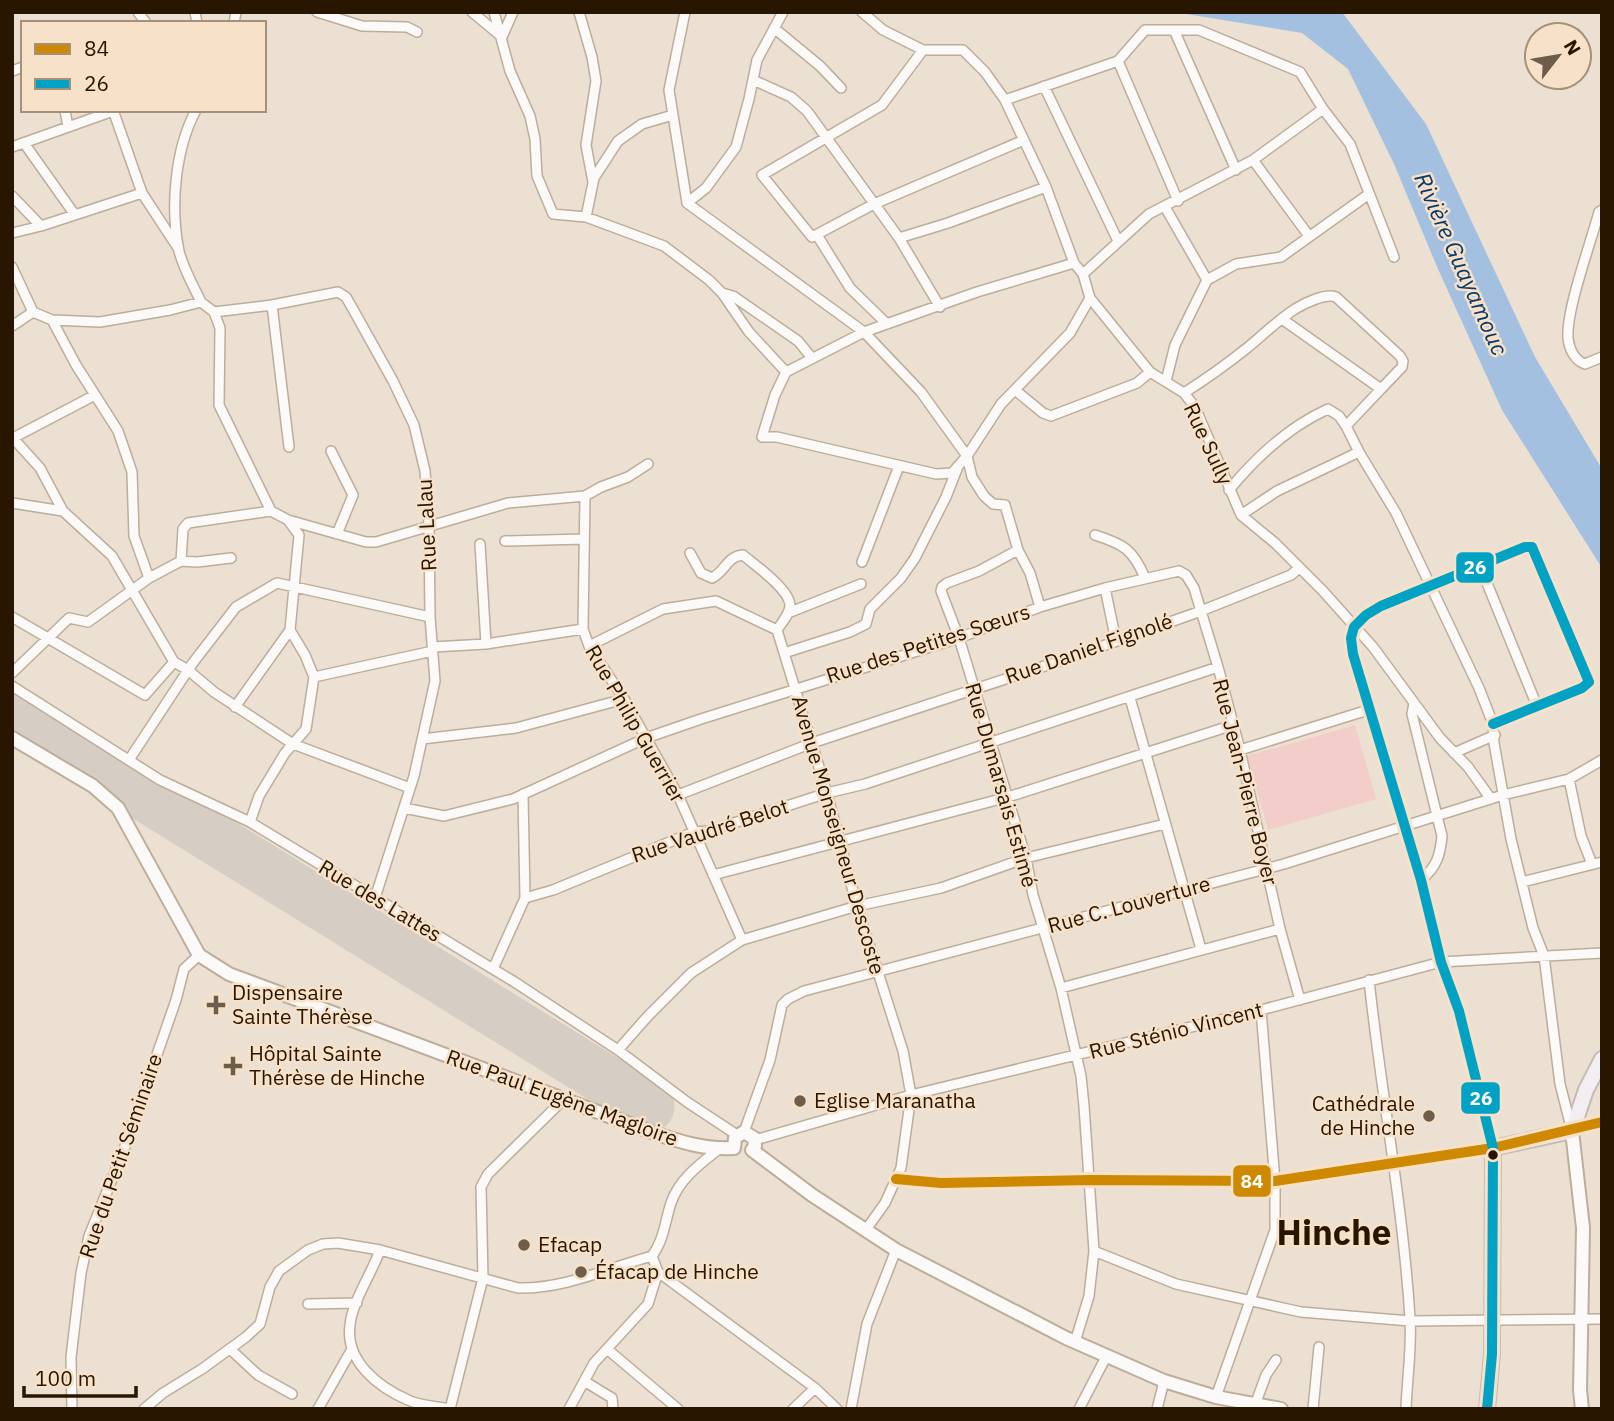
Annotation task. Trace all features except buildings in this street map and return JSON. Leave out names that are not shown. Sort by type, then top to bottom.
[{"type":"main road","name":"Rue Paul Eugène Magloire","points":[[12,738],[93,786],[118,807],[199,954],[229,975],[654,1133],[695,1146],[719,1149],[738,1138],[745,1154],[753,1145]]},
{"type":"main road","points":[[1582,1409],[1580,1390],[1583,1227],[1572,1131],[1586,1090],[1602,1059]]},
{"type":"main road","points":[[1487,1409],[1492,1354],[1493,1148],[1572,1131]]},
{"type":"main road","points":[[738,1138],[750,1133],[753,1145],[812,1195],[896,1250],[1075,1342],[1164,1381],[1216,1397],[1281,1409]]},
{"type":"street","points":[[317,12],[346,16],[362,26],[407,27],[416,32]]},
{"type":"street","points":[[472,12],[502,37]]},
{"type":"street","points":[[494,12],[514,81],[530,116],[535,139],[537,176],[553,215],[586,217],[663,246],[722,293],[749,332],[786,372]]},
{"type":"street","points":[[502,37],[513,12]]},
{"type":"street","points":[[579,12],[596,81],[586,145],[593,182]]},
{"type":"street","points":[[685,12],[669,90],[687,204],[864,332],[920,392],[967,456],[972,477],[984,496],[993,504],[1005,505],[1018,550],[1030,573],[1040,607]]},
{"type":"street","points":[[687,204],[706,188],[736,147],[757,60],[783,12]]},
{"type":"street","name":"Rue Sully","points":[[862,12],[883,30],[923,50],[963,50],[985,72],[1005,100],[1046,187],[1074,263],[1083,274],[1090,298],[1150,372],[1184,393],[1195,407],[1241,514],[1323,591],[1387,663],[1414,703],[1491,799]]},
{"type":"street","points":[[774,28],[820,66],[841,88]]},
{"type":"street","points":[[1005,100],[1118,61],[1145,30],[1199,30],[1300,72],[1323,109],[1350,144],[1394,257]]},
{"type":"street","points":[[1174,30],[1236,170]]},
{"type":"street","points":[[923,50],[882,105],[826,135],[762,175],[812,237],[874,204],[1024,140]]},
{"type":"street","points":[[1118,61],[1178,201]]},
{"type":"street","points":[[752,80],[791,97],[807,111],[899,238],[940,307]]},
{"type":"street","points":[[1044,86],[1118,241]]},
{"type":"street","points":[[1083,274],[1149,214],[1253,160],[1323,109]]},
{"type":"street","points":[[65,112],[68,127]]},
{"type":"street","points":[[12,147],[110,112]]},
{"type":"street","points":[[113,112],[142,193],[179,250],[201,302],[214,312],[220,328],[219,405],[271,511],[288,520],[366,542],[376,542],[508,503],[585,496],[628,477],[648,464]]},
{"type":"street","points":[[179,250],[176,173],[195,112]]},
{"type":"street","points":[[586,217],[593,182],[618,141],[642,124],[673,115]]},
{"type":"street","points":[[24,143],[75,215]]},
{"type":"street","points":[[1253,160],[1309,236]]},
{"type":"street","points":[[899,238],[1046,187]]},
{"type":"street","points":[[12,233],[142,193]]},
{"type":"street","points":[[1166,381],[1175,345],[1207,280],[1236,264],[1281,257],[1369,194]]},
{"type":"street","points":[[12,196],[41,226]]},
{"type":"street","points":[[1165,207],[1207,280]]},
{"type":"street","points":[[1601,213],[1571,312],[1568,338],[1580,363],[1585,364],[1602,357]]},
{"type":"street","points":[[817,235],[850,288],[887,324]]},
{"type":"street","points":[[1074,263],[977,292],[864,332],[786,372],[762,437],[776,437],[936,474],[952,473],[967,456],[1002,404],[1070,333],[1090,298]]},
{"type":"street","points":[[12,267],[33,312],[52,320],[100,322],[125,319],[201,302]]},
{"type":"street","name":"Rue Lalau","points":[[214,312],[338,292],[346,297],[414,425],[425,471],[435,681],[410,788],[375,898]]},
{"type":"street","points":[[722,293],[733,296],[798,341],[812,358]]},
{"type":"street","points":[[1184,393],[1233,359],[1296,308],[1328,295],[1336,297],[1400,356],[1403,362],[1402,367],[1346,426]]},
{"type":"street","points":[[272,304],[289,447]]},
{"type":"street","points":[[12,326],[33,312]]},
{"type":"street","points":[[1282,319],[1381,389]]},
{"type":"street","points":[[52,320],[118,431],[132,472],[134,536],[149,578]]},
{"type":"street","points":[[1015,390],[1043,413],[1051,416],[1137,383],[1150,372]]},
{"type":"street","points":[[95,394],[13,437],[40,468],[63,510],[112,556],[174,662],[293,744],[410,788]]},
{"type":"street","points":[[1229,490],[1286,432],[1303,421],[1328,410],[1339,416],[1346,426],[1396,513],[1479,688],[1493,724],[1511,839],[1533,928],[1544,956],[1560,1084],[1572,1131],[1602,1122]]},
{"type":"street","points":[[331,451],[353,495],[337,534]]},
{"type":"street","points":[[1241,514],[1277,491],[1359,452]]},
{"type":"street","points":[[862,562],[899,466]]},
{"type":"street","points":[[784,653],[850,632],[866,624],[870,610],[901,578],[915,558],[957,469]]},
{"type":"street","name":"Rue Philip Guerrier","points":[[585,496],[583,629],[589,646],[624,699],[678,795],[742,940]]},
{"type":"street","points":[[12,503],[63,510]]},
{"type":"street","points":[[181,561],[183,529],[188,523],[271,511]]},
{"type":"street","points":[[235,706],[290,630],[299,535],[288,520]]},
{"type":"street","points":[[1095,535],[1124,546],[1135,555],[1145,578]]},
{"type":"street","points":[[505,541],[583,539]]},
{"type":"street","points":[[480,544],[486,644]]},
{"type":"street","points":[[896,1179],[941,1183],[1090,1180],[1275,1181],[1493,1148],[1459,1010],[1441,962],[1421,880],[1368,710],[1351,638],[1354,628],[1366,615],[1381,606],[1525,547],[1532,547],[1588,676],[1587,685],[1493,724]]},
{"type":"street","name":"Rue Dumarsais Estimé","points":[[1018,550],[979,571],[947,583],[941,591],[1026,858],[1033,895],[1061,988],[1076,1055],[1084,1106],[1094,1251],[1089,1296],[1075,1342]]},
{"type":"street","points":[[589,646],[663,609],[716,601],[777,630],[788,613],[790,603],[786,594],[743,555],[731,559],[718,576],[712,578],[701,573],[690,553]]},
{"type":"street","points":[[12,673],[69,618],[88,622],[149,578],[181,561],[231,558]]},
{"type":"street","points":[[1480,566],[1537,706]]},
{"type":"street","name":"Rue Daniel Fignolé","points":[[678,795],[812,743],[1201,611],[1291,575],[1299,568]]},
{"type":"street","name":"Rue des Petites Sœurs","points":[[404,808],[444,816],[487,806],[523,794],[646,738],[796,687],[958,638],[1040,607],[1179,570]]},
{"type":"street","name":"Rue Jean-Pierre Boyer","points":[[1179,570],[1189,579],[1218,667],[1240,750],[1280,929],[1300,1000]]},
{"type":"street","points":[[129,760],[188,670],[236,607],[277,583],[430,617]]},
{"type":"street","points":[[788,613],[862,584]]},
{"type":"street","points":[[1105,588],[1116,641]]},
{"type":"street","points":[[12,617],[145,695],[174,662]]},
{"type":"street","points":[[314,677],[433,649],[583,629]]},
{"type":"street","points":[[250,822],[259,796],[285,753],[306,729],[314,677],[290,630]]},
{"type":"street","name":"Avenue Monseigneur Descoste","points":[[777,630],[827,793],[877,973],[903,1051],[911,1095],[901,1168],[885,1203],[865,1231]]},
{"type":"street","name":"Rue Vaudré Belot","points":[[525,898],[553,890],[694,832],[709,831],[827,793],[865,784],[1218,667]]},
{"type":"street","name":"Rue des Lattes","points":[[12,686],[160,780],[250,822],[493,969],[618,1050],[738,1138]]},
{"type":"street","points":[[1130,698],[1201,948]]},
{"type":"street","points":[[422,739],[516,728],[624,699]]},
{"type":"street","points":[[1414,703],[1412,713],[1442,835],[1440,854],[1434,869],[1421,880]]},
{"type":"street","points":[[1240,750],[1368,710]]},
{"type":"street","points":[[713,875],[1008,797],[1233,725]]},
{"type":"street","points":[[1454,753],[1495,736]]},
{"type":"street","name":"Rue C. Louverture","points":[[738,1138],[770,1060],[782,1005],[804,991],[1267,869],[1503,795],[1569,779],[1602,760]]},
{"type":"street","points":[[1522,882],[1597,863],[1581,836],[1569,779]]},
{"type":"street","points":[[493,969],[525,898],[523,794]]},
{"type":"street","points":[[618,1050],[691,973],[742,940],[857,906],[941,888],[1026,858],[1165,824]]},
{"type":"street","points":[[1061,988],[1201,948],[1280,929]]},
{"type":"street","name":"Rue Sténio Vincent","points":[[753,1145],[911,1095],[1261,1010],[1441,962],[1602,953]]},
{"type":"street","name":"Rue du Petit Séminaire","points":[[72,1409],[71,1357],[81,1273],[89,1236],[127,1140],[176,1000],[184,969],[199,954]]},
{"type":"street","points":[[1370,980],[1379,1072],[1394,1162],[1410,1321],[1406,1409]]},
{"type":"street","points":[[1216,1397],[1275,1230],[1275,1181],[1261,1010]]},
{"type":"street","points":[[380,1250],[349,1325],[352,1349],[366,1373],[410,1401],[450,1409],[483,1278],[481,1197],[484,1180],[564,1100]]},
{"type":"street","points":[[144,1409],[163,1393],[230,1349],[260,1324],[270,1287],[279,1271],[296,1258],[323,1244],[338,1243],[380,1250],[518,1288],[539,1289],[566,1283],[652,1256],[658,1248],[671,1202],[679,1185],[719,1149]]},
{"type":"street","points":[[851,1409],[867,1324],[896,1250]]},
{"type":"street","points":[[1094,1251],[1176,1284],[1301,1312],[1410,1321],[1602,1320]]},
{"type":"street","points":[[652,1256],[658,1272],[816,1388],[837,1409]]},
{"type":"street","points":[[569,1409],[594,1363],[648,1304],[658,1272]]},
{"type":"street","points":[[308,1304],[357,1303]]},
{"type":"street","points":[[1313,1409],[1319,1347]]},
{"type":"street","points":[[230,1349],[258,1375],[292,1394]]},
{"type":"street","points":[[318,1409],[352,1349]]},
{"type":"street","points":[[607,1349],[678,1409]]},
{"type":"street","points":[[1079,1409],[1106,1357]]},
{"type":"street","points":[[1255,1405],[1266,1375],[1276,1360]]},
{"type":"street","points":[[584,1381],[612,1398],[613,1409]]},
{"type":"street","points":[[1157,1409],[1164,1381]]},
{"type":"street","points":[[793,1409],[816,1388]]},
{"type":"shaded area","points":[[1355,725],[1376,799],[1268,830],[1247,756]]},
{"type":"water","name":"Rivière Guayamouc","points":[[1174,12],[1342,12],[1426,124],[1535,357],[1602,469],[1602,568],[1502,410],[1394,164],[1348,69],[1302,33]]},
{"type":"runway","points":[[12,714],[649,1107]]},
{"type":"transit line","name":"26","points":[[1487,1409],[1492,1354],[1493,1148],[1459,1011],[1441,962],[1421,880],[1353,654],[1351,638],[1354,627],[1366,615],[1381,606],[1525,547],[1532,547],[1589,682],[1582,688],[1493,724]]},
{"type":"transit line","name":"84","points":[[896,1179],[941,1183],[1090,1180],[1275,1181],[1493,1148],[1602,1122]]},
{"type":"place","name":"Dispensaire Sainte Thérèse","points":[[216,1005]]},
{"type":"place","name":"Hôpital Sainte Thérèse de Hinche","points":[[233,1066]]},
{"type":"place","name":"Eglise Maranatha","points":[[800,1101]]},
{"type":"place","name":"Cathédrale de Hinche","points":[[1429,1116]]},
{"type":"place","name":"Efacap","points":[[524,1245]]},
{"type":"place","name":"Éfacap de Hinche","points":[[581,1272]]},
{"type":"district","name":"Hinche","points":[[1334,1233]]}]
